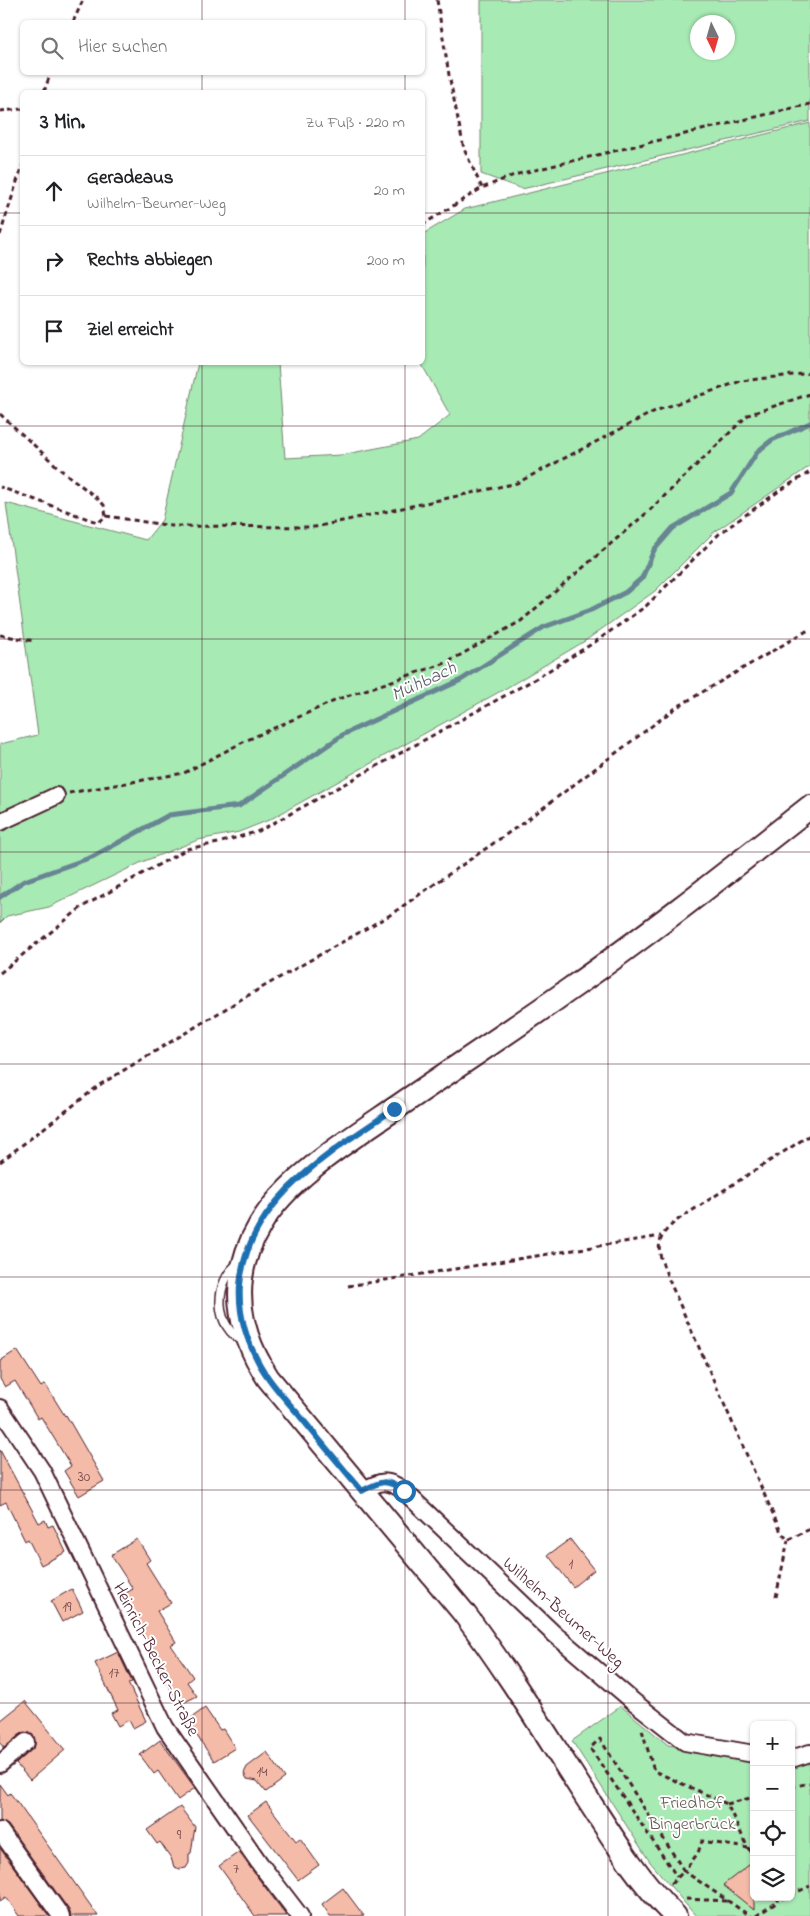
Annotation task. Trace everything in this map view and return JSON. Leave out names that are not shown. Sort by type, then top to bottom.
[{"type":"main road","points":[[678,1906],[646,1884],[615,1841],[472,1623],[446,1589],[268,1378],[249,1343],[240,1306],[241,1280],[244,1260],[254,1234],[269,1211],[302,1176],[321,1160],[655,928],[810,807]]},
{"type":"street","points":[[0,822],[56,796]]},
{"type":"street","name":"Heinrich-Becker-Straße","points":[[0,1408],[42,1471],[165,1727],[260,1864],[300,1916]]},
{"type":"street","name":"Wilhelm-Beumer-Weg","points":[[362,1491],[382,1482],[392,1483],[404,1491],[552,1632],[634,1702],[685,1742],[750,1753]]},
{"type":"street","points":[[0,1764],[26,1742]]},
{"type":"street","points":[[795,1758],[810,1753]]},
{"type":"street","points":[[0,1830],[61,1916]]},
{"type":"path","points":[[74,20],[83,0]]},
{"type":"path","points":[[437,0],[449,75],[464,149],[482,188]]},
{"type":"path","points":[[45,90],[49,75]]},
{"type":"path","points":[[425,223],[482,188],[514,175],[810,104]]},
{"type":"path","points":[[0,111],[20,109]]},
{"type":"path","points":[[0,235],[20,172]]},
{"type":"path","points":[[106,516],[172,526],[315,527],[517,483],[655,411],[741,381],[810,374]]},
{"type":"path","points":[[56,796],[184,773],[245,741],[342,698],[446,663],[521,621],[650,510],[748,416],[810,394]]},
{"type":"path","points":[[0,414],[61,470],[97,498],[104,505],[106,516]]},
{"type":"path","points":[[0,973],[82,907],[187,849],[218,843],[259,831],[535,679],[595,642],[646,606],[720,534],[779,490],[810,472]]},
{"type":"path","points":[[0,486],[91,520],[100,522],[106,516]]},
{"type":"path","points":[[0,1162],[102,1084],[240,1000],[390,915],[527,820],[677,707],[810,629]]},
{"type":"path","points":[[0,635],[34,640]]},
{"type":"path","points":[[788,1540],[781,1532],[768,1505],[669,1280],[661,1260],[659,1247],[661,1236],[679,1218],[810,1135]]},
{"type":"path","points":[[348,1286],[661,1236]]},
{"type":"path","points":[[788,1540],[810,1529]]},
{"type":"path","points":[[776,1598],[788,1540]]},
{"type":"path","points":[[634,1702],[654,1771],[727,1804],[750,1798]]},
{"type":"path","points":[[677,1877],[590,1748],[600,1739],[614,1764],[684,1871],[750,1916]]},
{"type":"path","points":[[795,1787],[810,1782]]},
{"type":"path","points":[[727,1804],[750,1850]]},
{"type":"path","points":[[673,1881],[684,1871],[698,1853],[702,1841],[748,1848]]},
{"type":"path","points":[[795,1893],[810,1886]]},
{"type":"path","points":[[678,1906],[684,1899],[727,1901]]},
{"type":"path","points":[[757,1916],[775,1901]]},
{"type":"green space","points":[[481,0],[810,0],[810,121],[522,189],[481,174]]},
{"type":"green space","points":[[810,123],[810,466],[713,533],[655,591],[585,641],[508,687],[269,820],[239,832],[198,840],[142,862],[49,907],[7,916],[0,923],[0,744],[38,735],[6,503],[146,540],[162,520],[198,365],[278,365],[285,458],[341,455],[418,440],[450,415],[422,365],[425,365],[425,233],[465,209]]},
{"type":"green space","name":"Friedhof Bingerbrück","points":[[621,1706],[668,1745],[750,1758],[750,1901],[795,1901],[795,1764],[810,1760],[810,1916],[697,1916],[694,1914],[650,1862],[572,1741]]},
{"type":"building","points":[[17,1350],[41,1387],[45,1384],[66,1415],[104,1481],[79,1496],[64,1471],[71,1466],[41,1417],[38,1419],[15,1381],[5,1387],[0,1379],[0,1361]]},
{"type":"building","points":[[0,1450],[39,1523],[45,1520],[48,1527],[53,1525],[66,1552],[41,1565],[28,1539],[25,1541],[6,1502],[0,1505]]},
{"type":"building","points":[[137,1539],[150,1560],[146,1563],[171,1603],[157,1611],[176,1642],[171,1645],[193,1677],[187,1682],[197,1696],[181,1704],[158,1671],[163,1667],[141,1632],[144,1630],[122,1595],[133,1589],[111,1555]]},
{"type":"building","points":[[570,1539],[594,1570],[573,1587],[548,1555]]},
{"type":"building","points":[[72,1589],[83,1611],[62,1622],[51,1601]]},
{"type":"building","points":[[118,1652],[132,1682],[128,1683],[146,1721],[133,1728],[129,1720],[118,1726],[111,1713],[118,1710],[95,1663]]},
{"type":"building","points":[[25,1701],[65,1750],[30,1780],[16,1764],[35,1746],[34,1736],[24,1732],[4,1748],[0,1743],[0,1721]]},
{"type":"building","points":[[205,1708],[220,1730],[223,1729],[235,1748],[214,1761],[187,1721]]},
{"type":"building","points":[[160,1740],[195,1788],[178,1800],[158,1771],[154,1774],[140,1755]]},
{"type":"building","points":[[267,1752],[285,1778],[266,1792],[257,1781],[247,1779],[244,1773],[247,1767]]},
{"type":"building","points":[[0,1784],[8,1795],[10,1793],[17,1802],[98,1916],[71,1916],[69,1910],[8,1825],[0,1821]]},
{"type":"building","points":[[266,1802],[296,1841],[300,1838],[319,1865],[298,1880],[248,1815]]},
{"type":"building","points":[[180,1807],[195,1827],[189,1863],[186,1868],[180,1869],[174,1867],[171,1858],[160,1842],[157,1844],[147,1830]]},
{"type":"building","points":[[0,1848],[49,1916],[19,1916],[6,1897],[0,1901]]},
{"type":"building","points":[[239,1852],[287,1916],[255,1916],[219,1866]]},
{"type":"building","points":[[750,1864],[750,1901],[754,1901],[754,1910],[723,1885]]},
{"type":"building","points":[[343,1888],[364,1916],[330,1916],[322,1904]]},
{"type":"waterway","name":"Mühbach","points":[[0,897],[24,881],[92,857],[169,815],[239,806],[344,734],[461,680],[544,627],[591,610],[626,592],[642,578],[654,550],[673,528],[731,493],[758,451],[772,440],[810,423]]},
{"type":"route","points":[[394,1109],[321,1160],[302,1176],[269,1211],[254,1234],[244,1260],[240,1306],[244,1330],[249,1343],[268,1378],[362,1491],[376,1484],[386,1482],[392,1483],[404,1491]]}]
